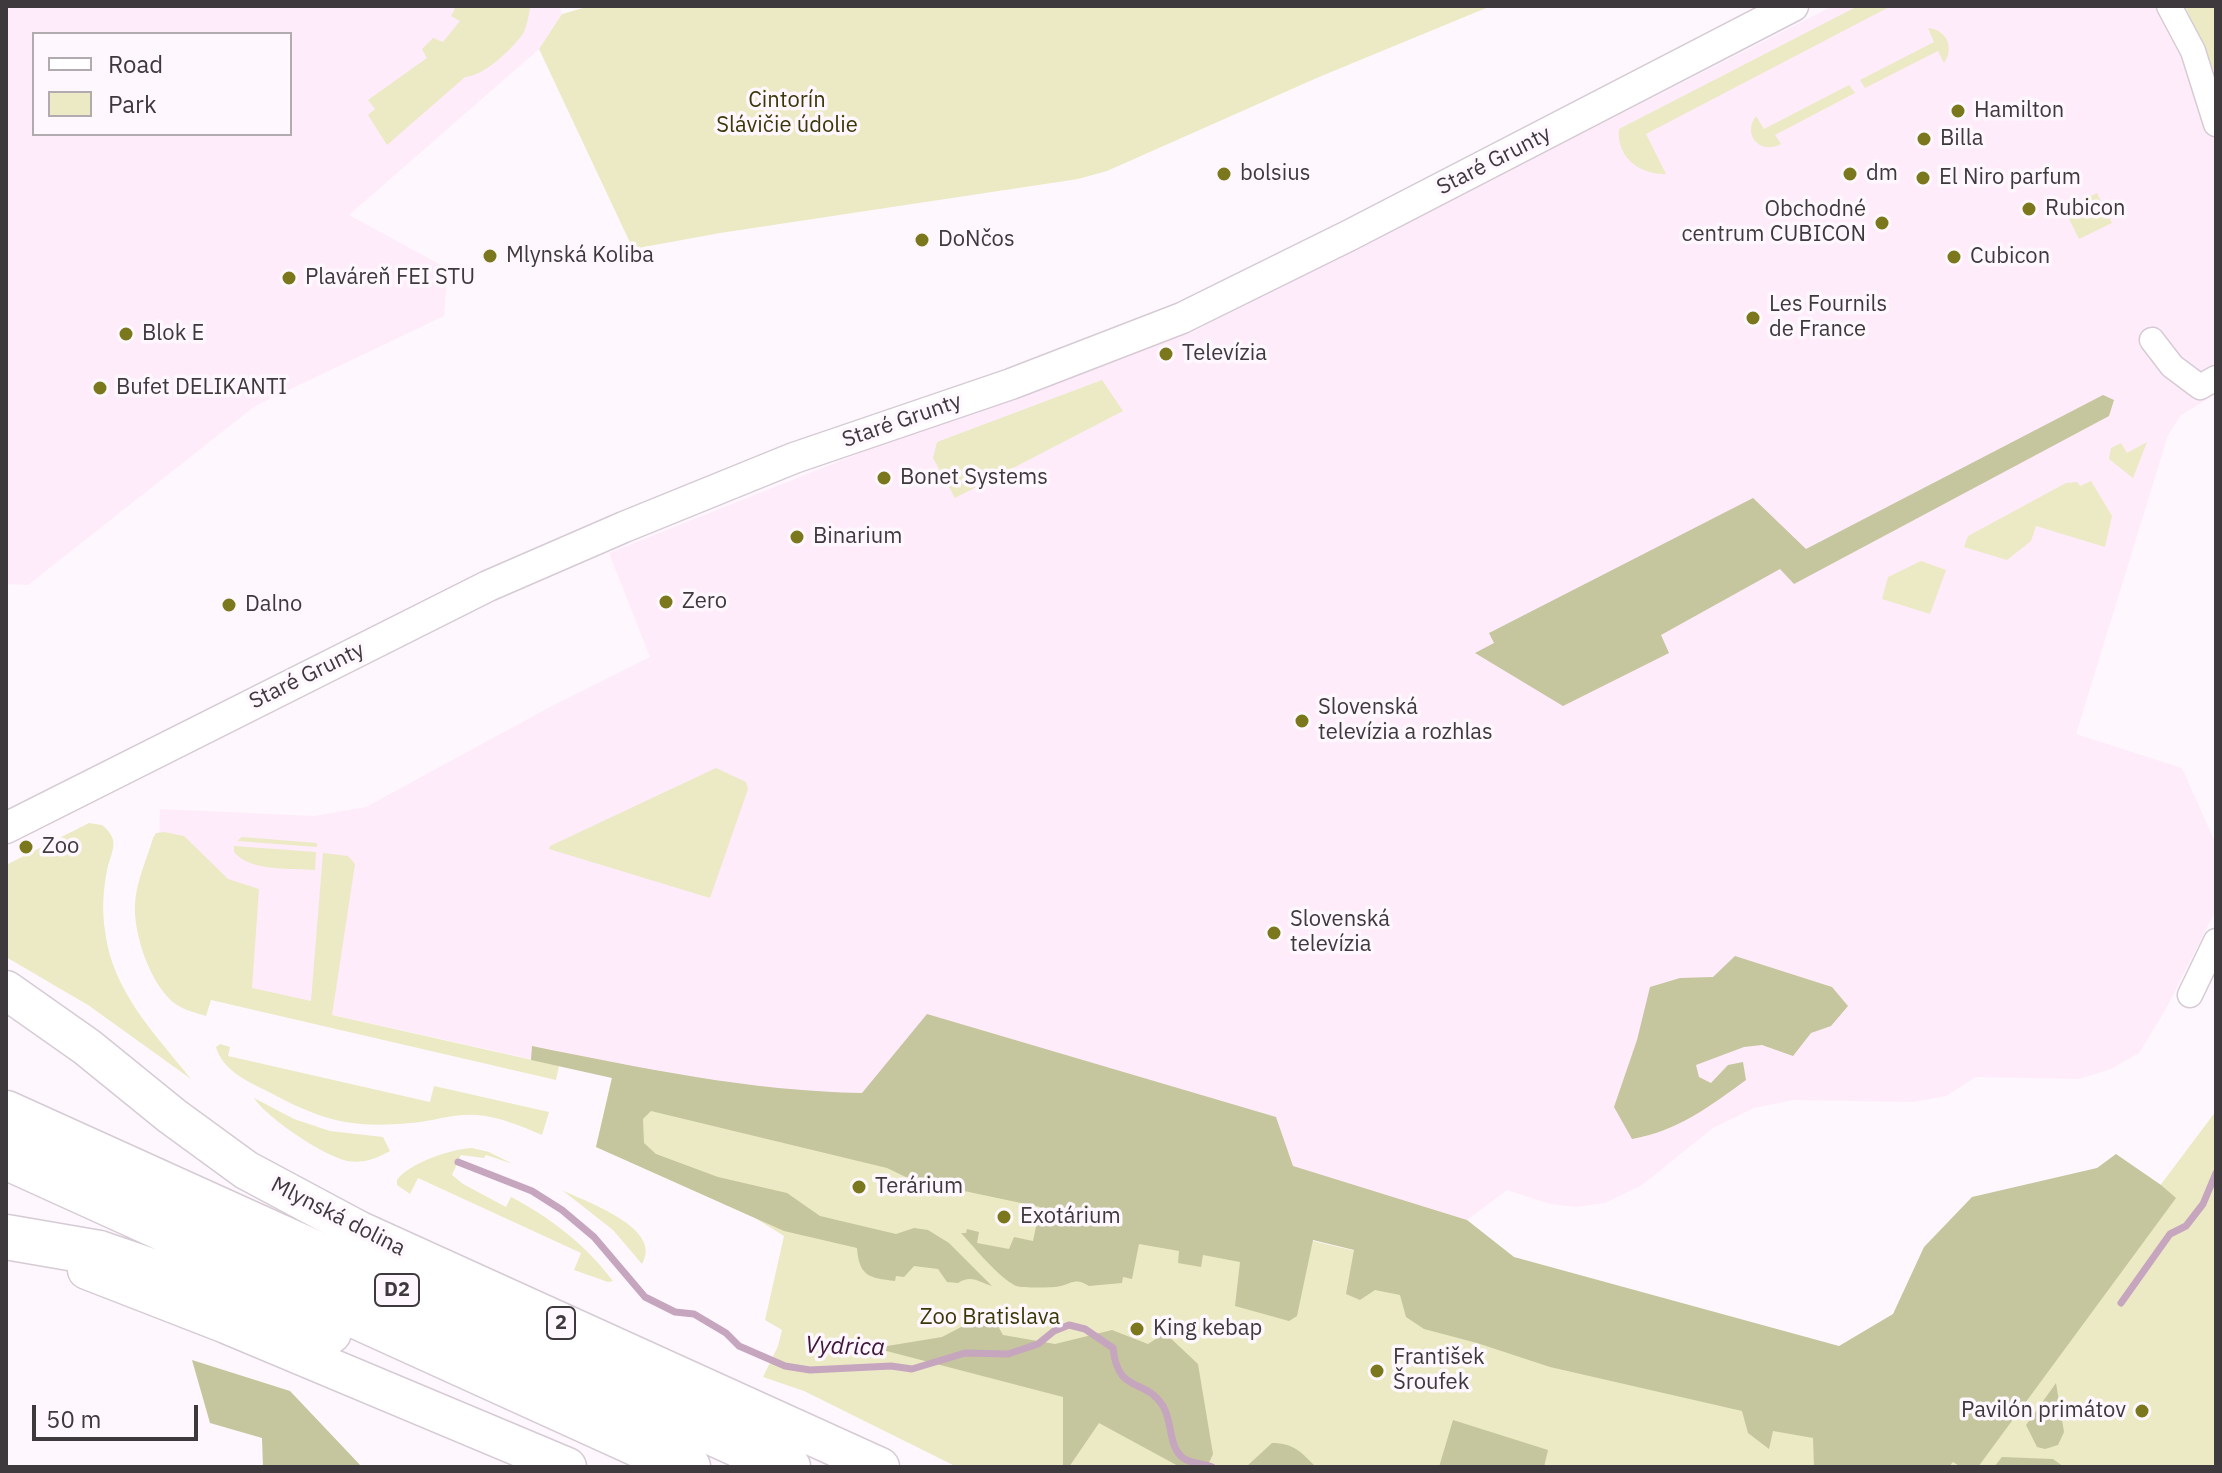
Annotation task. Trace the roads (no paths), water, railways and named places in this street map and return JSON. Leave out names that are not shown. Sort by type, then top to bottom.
[{"type":"highway","name":"D2","points":[[6,1113],[788,1467]]},
{"type":"highway","name":"D2","points":[[6,1157],[688,1467]]},
{"type":"highway","points":[[6,1238],[99,1253],[597,1426]]},
{"type":"main road","name":"Mlynská dolina","points":[[6,990],[87,1047],[172,1116],[246,1170],[360,1231],[880,1467]]},
{"type":"main road","points":[[6,1238],[226,1324],[567,1467]]},
{"type":"street","name":"Staré Grunty","points":[[6,828],[474,593],[624,527],[794,458],[1011,384],[1182,318],[1350,235],[1793,6]]},
{"type":"street","points":[[2169,6],[2193,51],[2216,124]]},
{"type":"street","points":[[2152,340],[2172,366],[2200,387],[2216,378]]},
{"type":"street","points":[[2190,995],[2216,941]]},
{"type":"waterway","name":"Vydrica","points":[[458,1162],[532,1191],[562,1210],[594,1237],[645,1297],[675,1312],[694,1314],[726,1333],[739,1346],[785,1366],[810,1370],[891,1366],[912,1369],[965,1353],[1008,1354],[1038,1344],[1054,1331],[1069,1325],[1085,1329],[1113,1348],[1120,1373],[1126,1379],[1148,1391],[1163,1406],[1178,1453],[1189,1461],[1212,1467]]},
{"type":"waterway","points":[[2121,1303],[2170,1234],[2186,1226],[2203,1204],[2216,1173]]},
{"type":"place","name":"Hamilton","points":[[1958,111]]},
{"type":"place","name":"Billa","points":[[1924,139]]},
{"type":"place","name":"bolsius","points":[[1224,174]]},
{"type":"place","name":"dm","points":[[1850,174]]},
{"type":"place","name":"El Niro parfum","points":[[1923,178]]},
{"type":"place","name":"Rubicon","points":[[2029,209]]},
{"type":"place","name":"Obchodné centrum CUBICON","points":[[1882,223]]},
{"type":"place","name":"DoNčos","points":[[922,240]]},
{"type":"place","name":"Mlynská Koliba","points":[[490,256]]},
{"type":"place","name":"Cubicon","points":[[1954,257]]},
{"type":"place","name":"Plaváreň FEI STU","points":[[289,278]]},
{"type":"place","name":"Les Fournils de France","points":[[1753,318]]},
{"type":"place","name":"Blok E","points":[[126,334]]},
{"type":"place","name":"Televízia","points":[[1166,354]]},
{"type":"place","name":"Bufet DELIKANTI","points":[[100,388]]},
{"type":"place","name":"Bonet Systems","points":[[884,478]]},
{"type":"place","name":"Binarium","points":[[797,537]]},
{"type":"place","name":"Zero","points":[[666,602]]},
{"type":"place","name":"Dalno","points":[[229,605]]},
{"type":"place","name":"Slovenská televízia a rozhlas","points":[[1302,721]]},
{"type":"place","name":"Zoo","points":[[26,847]]},
{"type":"place","name":"Slovenská televízia","points":[[1274,933]]},
{"type":"place","name":"Terárium","points":[[859,1187]]},
{"type":"place","name":"Exotárium","points":[[1004,1217]]},
{"type":"place","name":"King kebap","points":[[1137,1329]]},
{"type":"place","name":"František Šroufek","points":[[1377,1371]]},
{"type":"place","name":"Pavilón primátov","points":[[2142,1411]]},
{"type":"park label","name":"Cintorín Slávičie údolie","points":[[787,114]]},
{"type":"park label","name":"Zoo Bratislava","points":[[990,1318]]}]
